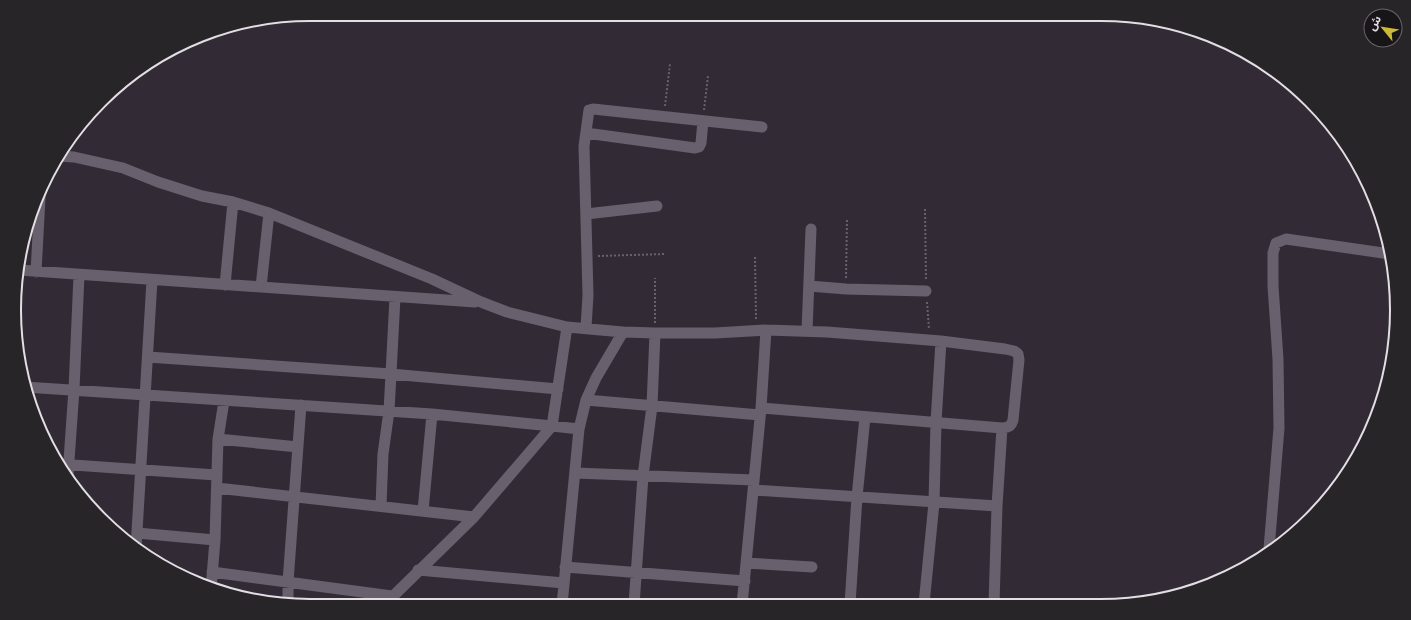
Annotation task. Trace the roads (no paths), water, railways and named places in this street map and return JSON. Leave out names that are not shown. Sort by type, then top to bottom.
[{"type":"street","points":[[586,328],[588,295],[584,146],[589,110],[593,109],[762,127]]},
{"type":"street","points":[[586,133],[695,148],[699,147],[701,143],[703,121]]},
{"type":"street","points":[[65,156],[122,168],[158,182],[202,196],[233,202],[269,213],[432,279],[481,302],[507,312],[567,327],[655,333],[715,333],[761,330],[807,331],[936,341],[1005,349],[1014,351],[1018,354],[1019,360],[1013,420],[1011,425],[1002,428],[865,417],[652,406],[586,400]]},
{"type":"street","points":[[225,285],[233,202]]},
{"type":"street","points":[[586,214],[657,206]]},
{"type":"street","points":[[36,272],[39,208]]},
{"type":"street","points":[[261,287],[269,213]]},
{"type":"street","points":[[807,331],[811,229]]},
{"type":"street","points":[[1269,545],[1279,428],[1278,359],[1273,286],[1273,253],[1276,243],[1286,239],[1384,253]]},
{"type":"street","points":[[23,271],[481,302]]},
{"type":"street","points":[[66,463],[74,389],[79,275]]},
{"type":"street","points":[[136,541],[152,280]]},
{"type":"street","points":[[809,286],[846,289],[926,291]]},
{"type":"street","points":[[380,506],[383,454],[389,411],[395,297]]},
{"type":"street","points":[[389,599],[474,517],[552,426],[567,327]]},
{"type":"street","points":[[743,599],[761,411],[761,330]]},
{"type":"street","points":[[563,599],[576,473],[579,429],[586,400],[596,378],[623,332]]},
{"type":"street","points":[[634,599],[643,476],[652,406],[655,333]]},
{"type":"street","points":[[924,599],[934,502],[936,341]]},
{"type":"street","points":[[148,357],[391,374],[558,389]]},
{"type":"street","points":[[32,387],[432,414],[579,429]]},
{"type":"street","points":[[211,582],[215,540],[218,439],[224,401]]},
{"type":"street","points":[[288,598],[301,405]]},
{"type":"street","points":[[423,511],[432,414]]},
{"type":"street","points":[[850,599],[857,497],[865,417]]},
{"type":"street","points":[[994,599],[997,506],[1002,428]]},
{"type":"street","points":[[218,439],[298,448]]},
{"type":"street","points":[[68,468],[141,470],[216,475]]},
{"type":"street","points":[[576,473],[643,476],[754,485],[857,497],[997,506]]},
{"type":"street","points":[[217,488],[474,517]]},
{"type":"street","points":[[137,533],[215,540]]},
{"type":"street","points":[[746,563],[812,567]]},
{"type":"street","points":[[566,568],[745,581]]},
{"type":"street","points":[[418,570],[564,583]]},
{"type":"street","points":[[212,572],[392,596]]}]
